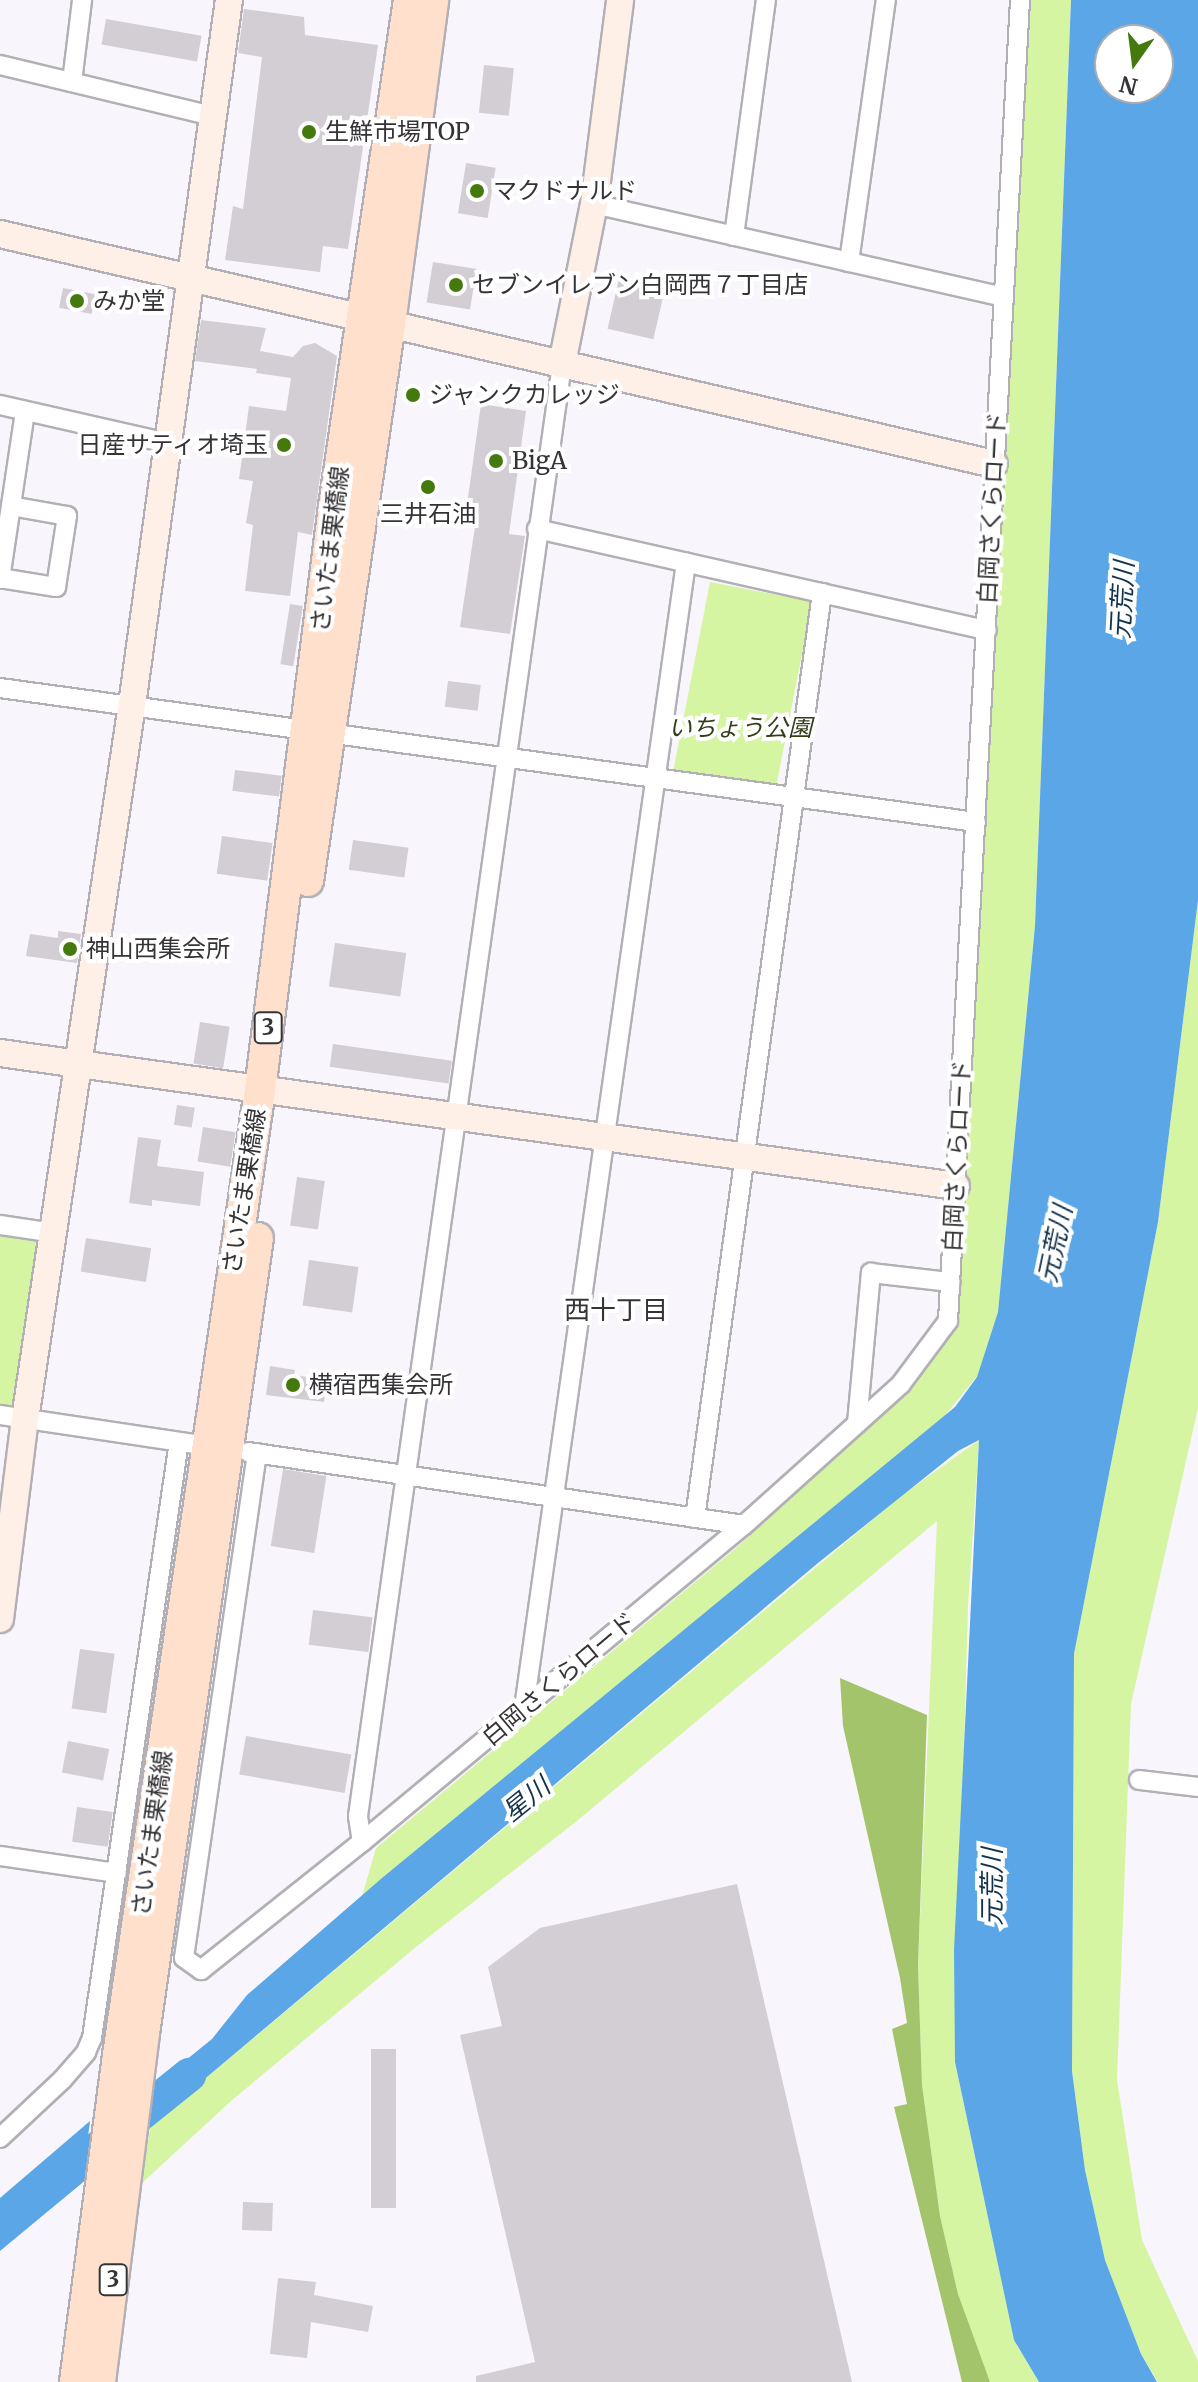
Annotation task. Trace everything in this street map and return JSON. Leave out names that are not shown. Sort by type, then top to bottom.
[{"type":"main road","name":"さいたま栗橋線","points":[[377,321],[409,0]]},
{"type":"main road","name":"さいたま栗橋線","points":[[75,2382],[118,2055],[217,1447],[377,321],[433,0]]},
{"type":"main road","name":"さいたま栗橋線","points":[[100,2382],[217,1447]]},
{"type":"street","points":[[72,82],[82,0]]},
{"type":"street","points":[[0,1619],[12,1417],[54,1233],[132,705],[229,0]]},
{"type":"street","points":[[362,1842],[358,1816],[509,757],[537,529],[562,364],[594,204],[620,0]]},
{"type":"street","points":[[734,236],[766,0]]},
{"type":"street","points":[[849,262],[886,0]]},
{"type":"street","name":"白岡さくらロード","points":[[217,1447],[184,1958],[201,1970],[362,1842],[744,1525],[901,1384],[948,1321],[1020,0]]},
{"type":"street","points":[[0,65],[212,116]]},
{"type":"street","points":[[594,204],[1003,297]]},
{"type":"street","points":[[0,234],[994,464]]},
{"type":"street","points":[[0,405],[167,443]]},
{"type":"street","points":[[11,506],[67,516],[56,587],[0,578],[25,411]]},
{"type":"street","points":[[537,529],[987,630]]},
{"type":"street","points":[[524,1708],[686,562]]},
{"type":"street","points":[[695,1518],[822,593]]},
{"type":"street","points":[[0,688],[976,822]]},
{"type":"street","points":[[0,1053],[956,1186]]},
{"type":"street","points":[[0,1225],[54,1233]]},
{"type":"street","points":[[857,1423],[871,1273],[950,1282]]},
{"type":"street","points":[[12,1417],[744,1525]]},
{"type":"street","points":[[0,2138],[62,2080],[86,2052],[92,2038],[117,1873],[217,1447]]},
{"type":"street","points":[[1139,1780],[1198,1787]]},
{"type":"street","points":[[0,1856],[117,1873]]},
{"type":"green space","points":[[1031,0],[1071,0],[1035,926],[998,1312],[978,1375],[938,1424],[360,1903],[376,1848],[736,1548],[904,1396],[956,1322]]},
{"type":"green space","name":"いちょう公園","points":[[710,582],[812,602],[774,797],[672,777]]},
{"type":"green space","points":[[1198,900],[1198,1408],[1131,1704],[1117,2080],[1142,2240],[1198,2361],[1198,2382],[1158,2382],[1141,2354],[1105,2260],[1085,2170],[1072,2070],[1074,1654],[1158,1222]]},
{"type":"green space","points":[[0,1236],[39,1242],[21,1410],[0,1408]]},
{"type":"green space","points":[[979,1440],[968,1607],[955,2062],[1014,2340],[1039,2382],[990,2382],[980,2358],[958,2294],[940,2216],[922,2085],[918,1966],[937,1521],[578,1820],[416,1947],[231,2101],[141,2184],[151,2124],[901,1496]]},
{"type":"green space","points":[[840,1678],[927,1715],[918,1966],[922,2085],[940,2216],[958,2294],[990,2382],[962,2382],[894,2107],[907,2104],[892,2029],[907,2023],[900,1978],[843,1726]]},
{"type":"water","name":"元荒川","points":[[1071,0],[1198,0],[1198,900],[1158,1222],[1074,1654],[1072,2071],[1085,2170],[1105,2260],[1141,2354],[1157,2382],[1039,2382],[1014,2340],[955,2062],[954,1950],[979,1440],[958,1451],[818,1563],[151,2124],[154,2086],[212,2039],[247,1995],[382,1878],[955,1407],[977,1377],[998,1312],[1035,926]]},
{"type":"water","points":[[90,2121],[82,2183],[0,2251],[0,2198]]},
{"type":"building","name":"生鮮市場TOP","points":[[244,9],[304,17],[305,35],[378,45],[348,249],[323,246],[320,272],[225,260],[233,206],[243,209],[262,57],[238,53]]},
{"type":"building","points":[[106,19],[202,36],[197,61],[101,45]]},
{"type":"building","points":[[484,65],[514,68],[509,116],[479,113]]},
{"type":"building","name":"マクドナルド","points":[[466,163],[496,168],[488,218],[458,213]]},
{"type":"building","points":[[433,262],[476,269],[470,309],[427,302]]},
{"type":"building","points":[[619,279],[665,290],[653,339],[608,329]]},
{"type":"building","name":"みか堂","points":[[63,288],[95,294],[92,314],[59,308]]},
{"type":"building","points":[[201,320],[266,328],[260,351],[293,357],[303,346],[315,343],[337,356],[312,535],[298,532],[290,596],[245,591],[253,525],[246,523],[253,481],[239,479],[249,406],[286,411],[291,378],[256,373],[257,369],[195,361]]},
{"type":"building","points":[[481,404],[526,411],[509,534],[525,536],[510,634],[460,627],[477,513],[466,512]]},
{"type":"building","points":[[290,604],[303,606],[293,666],[280,664]]},
{"type":"building","points":[[448,681],[481,685],[478,711],[445,707]]},
{"type":"building","points":[[235,770],[282,776],[279,797],[232,791]]},
{"type":"building","points":[[222,836],[273,843],[267,881],[217,874]]},
{"type":"building","points":[[353,840],[408,848],[404,878],[349,870]]},
{"type":"building","points":[[58,931],[81,934],[77,963],[26,956],[30,934],[58,938]]},
{"type":"building","points":[[335,943],[406,953],[400,997],[329,987]]},
{"type":"building","points":[[200,1022],[230,1027],[223,1068],[193,1063]]},
{"type":"building","points":[[333,1044],[452,1061],[449,1083],[330,1067]]},
{"type":"building","points":[[177,1105],[195,1108],[192,1128],[174,1125]]},
{"type":"building","points":[[203,1127],[236,1132],[230,1167],[198,1162]]},
{"type":"building","points":[[138,1137],[161,1140],[157,1166],[204,1172],[200,1206],[152,1200],[152,1206],[129,1203]]},
{"type":"building","points":[[297,1177],[325,1181],[318,1229],[290,1226]]},
{"type":"building","points":[[86,1238],[151,1248],[146,1282],[81,1272]]},
{"type":"building","points":[[309,1260],[359,1267],[352,1313],[303,1306]]},
{"type":"building","points":[[270,1366],[295,1370],[294,1375],[327,1380],[324,1402],[266,1395]]},
{"type":"building","points":[[283,1469],[326,1476],[314,1553],[271,1546]]},
{"type":"building","points":[[313,1610],[373,1617],[368,1652],[309,1645]]},
{"type":"building","points":[[80,1649],[115,1654],[106,1713],[72,1708]]},
{"type":"building","points":[[246,1736],[351,1755],[345,1793],[239,1774]]},
{"type":"building","points":[[68,1741],[109,1749],[103,1780],[62,1772]]},
{"type":"building","points":[[77,1807],[113,1812],[108,1847],[72,1842]]},
{"type":"building","points":[[737,1884],[852,2382],[476,2382],[476,2376],[535,2362],[460,2035],[502,2026],[488,1967],[540,1928]]},
{"type":"building","points":[[371,2049],[396,2049],[396,2208],[371,2208]]},
{"type":"building","points":[[243,2202],[273,2203],[272,2231],[242,2230]]},
{"type":"building","points":[[278,2278],[316,2282],[314,2295],[373,2306],[368,2332],[311,2322],[307,2358],[270,2354]]},
{"type":"waterway","name":"星川","points":[[0,2227],[189,2075]]},
{"type":"place","name":"生鮮市場TOP","points":[[309,132]]},
{"type":"place","name":"マクドナルド","points":[[477,191]]},
{"type":"place","name":"セブンイレブン白岡西７丁目店","points":[[456,285]]},
{"type":"place","name":"みか堂","points":[[77,301]]},
{"type":"place","name":"ジャンクカレッジ","points":[[413,395]]},
{"type":"place","name":"日産サティオ埼玉","points":[[284,445]]},
{"type":"place","name":"BigA","points":[[496,461]]},
{"type":"place","name":"三井石油","points":[[428,487]]},
{"type":"place","name":"神山西集会所","points":[[70,949]]},
{"type":"place","name":"横宿西集会所","points":[[293,1385]]},
{"type":"district","name":"西十丁目","points":[[616,1310]]}]
